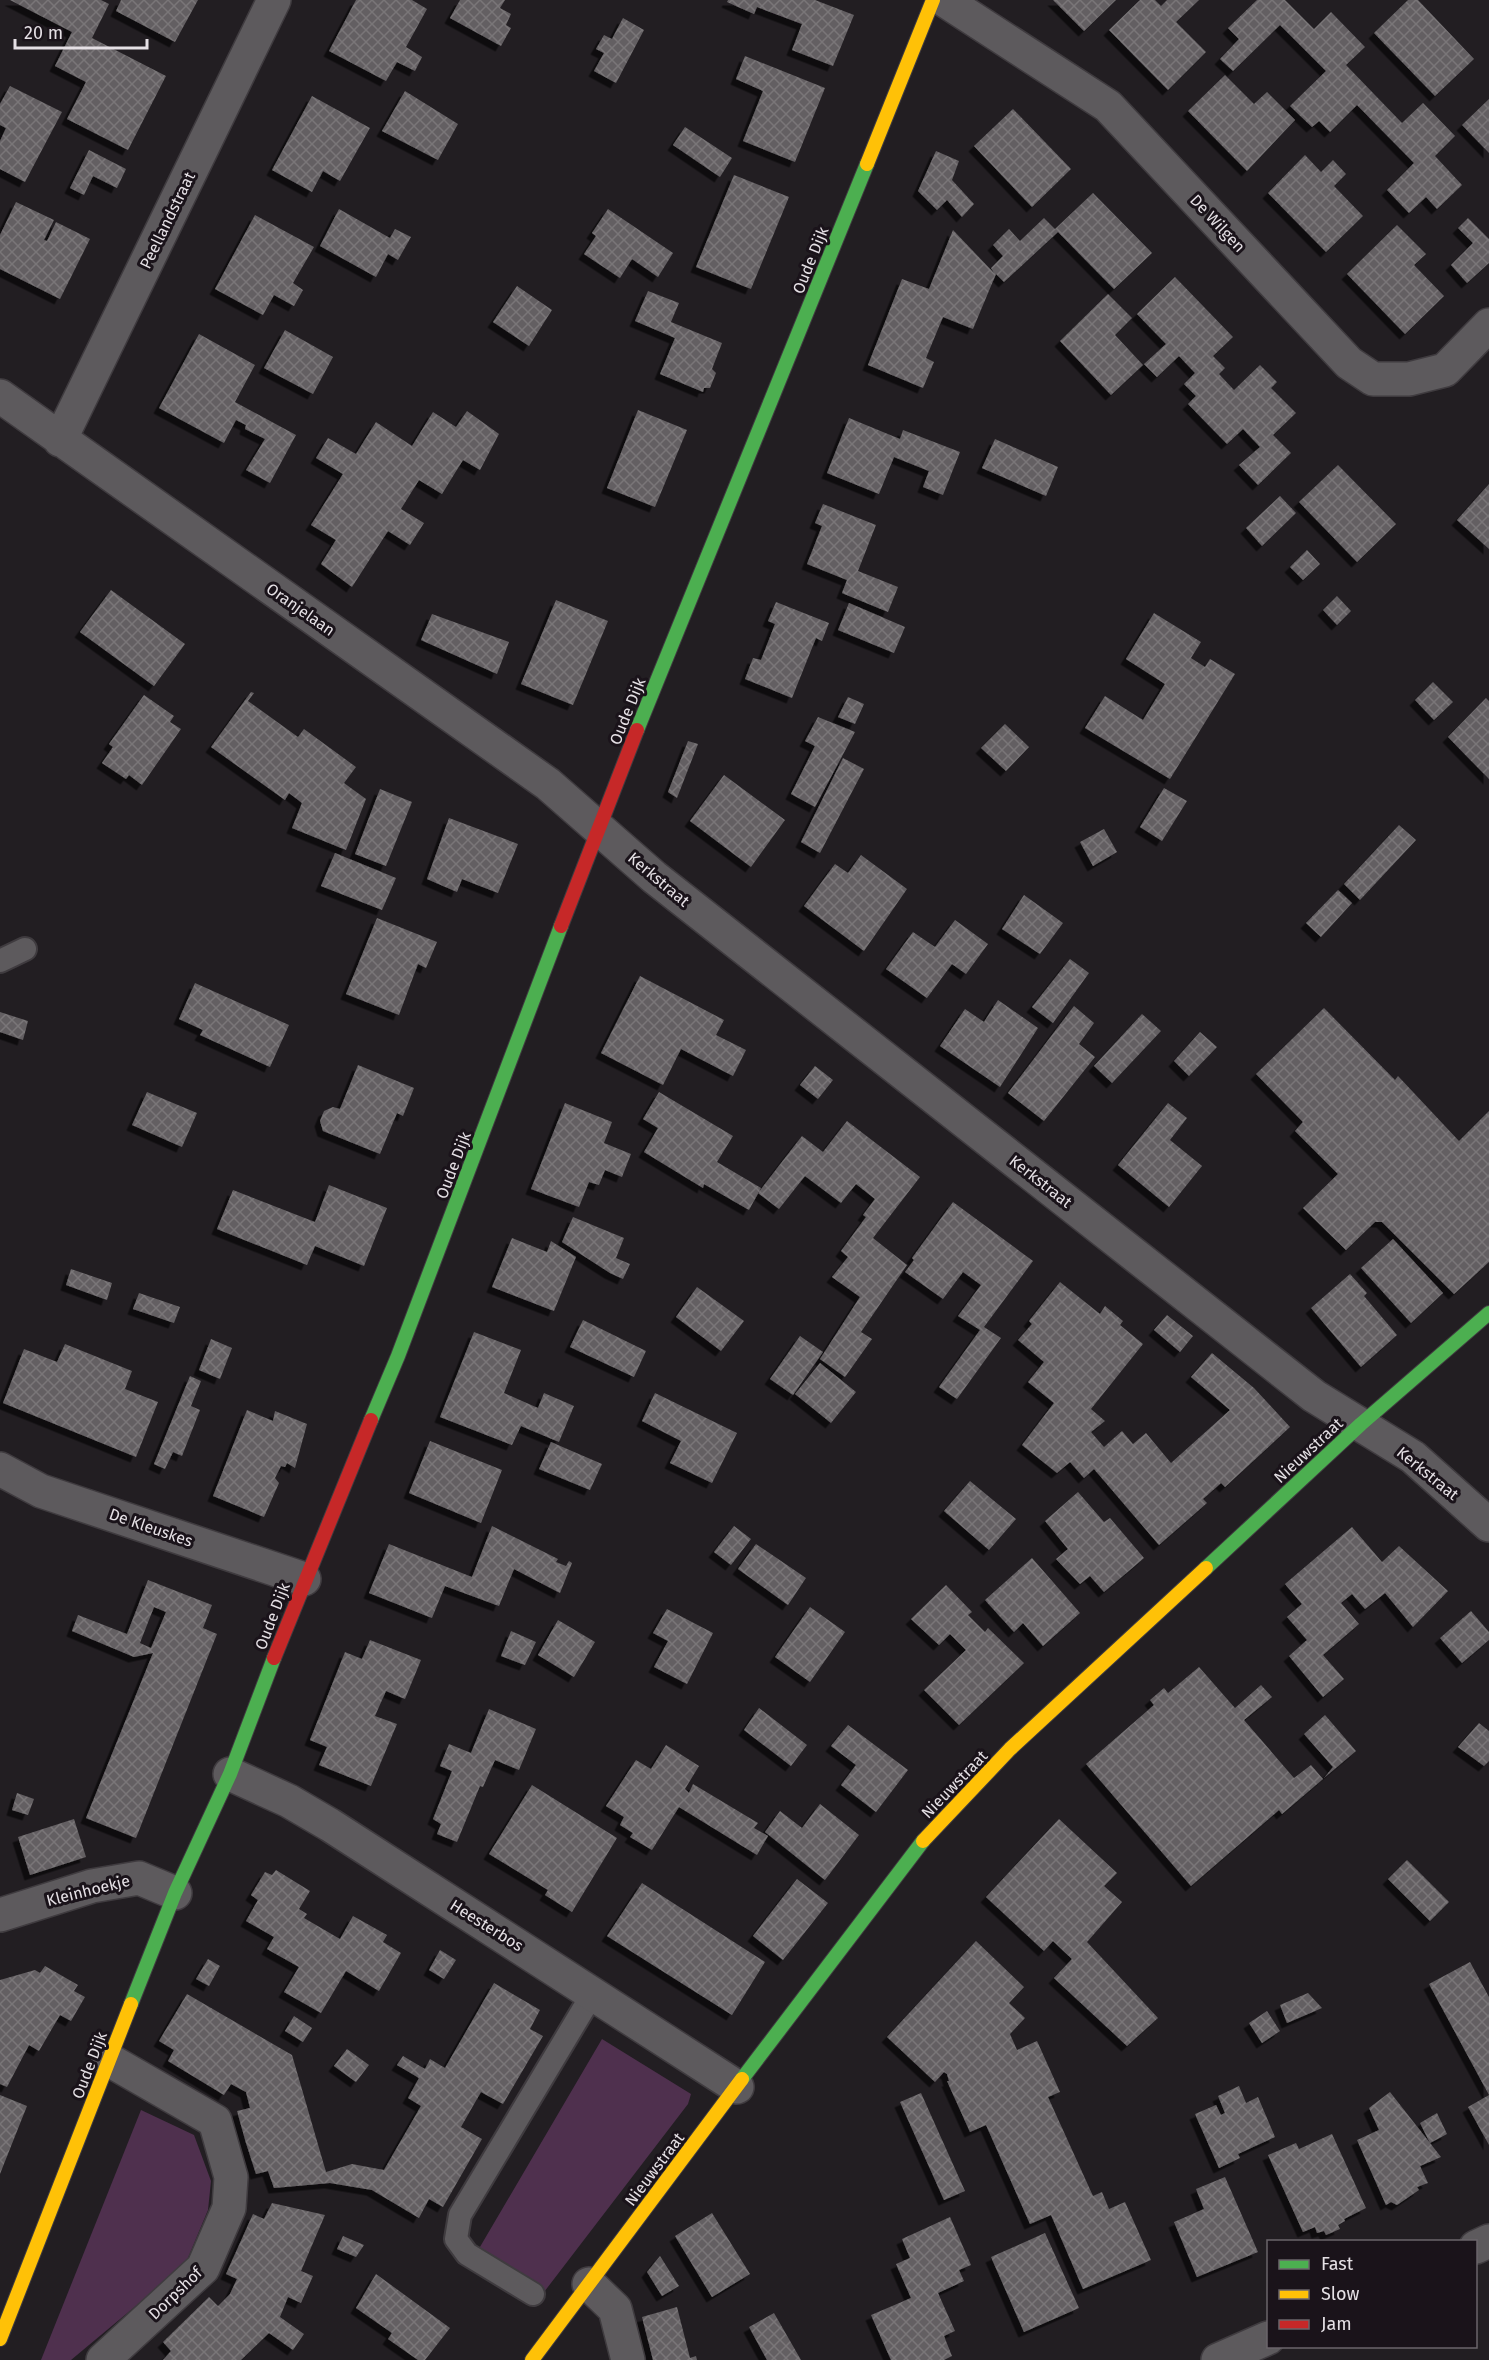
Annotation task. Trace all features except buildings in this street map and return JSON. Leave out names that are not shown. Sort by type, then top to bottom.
[{"type":"street","name":"Peellandstraat","points":[[60,440],[274,0]]},
{"type":"street","name":"Oude Dijk","points":[[0,2339],[175,1893],[230,1774],[304,1579],[398,1356],[598,827],[933,0]]},
{"type":"street","name":"De Wilgen","points":[[944,0],[1108,106],[1349,363],[1372,379],[1409,380],[1445,370],[1489,325]]},
{"type":"street","name":"Oranjelaan","points":[[0,396],[548,784],[598,827]]},
{"type":"street","name":"Kerkstraat","points":[[598,827],[654,877],[1305,1388],[1413,1457],[1489,1525]]},
{"type":"street","name":"Nieuwstraat","points":[[532,2360],[910,1853],[1010,1749],[1361,1424],[1489,1313]]},
{"type":"street","name":"De Kleuskes","points":[[0,1469],[41,1491],[304,1579]]},
{"type":"street","name":"Heesterbos","points":[[230,1774],[289,1801],[594,1993],[737,2087]]},
{"type":"street","name":"Kleinhoekje","points":[[0,1915],[92,1886],[139,1878],[175,1893]]},
{"type":"street","name":"Dorpshof","points":[[103,2360],[203,2268],[229,2208],[231,2176],[215,2121],[109,2060]]},
{"type":"street","points":[[589,2284],[615,2309],[628,2360]]},
{"type":"street","points":[[1218,2360],[1267,2339]]},
{"type":"lane","points":[[0,961],[25,949]]},
{"type":"lane","points":[[533,2294],[467,2254],[456,2239],[460,2215],[594,1993]]},
{"type":"shaded area","points":[[602,2039],[691,2094],[688,2104],[541,2296],[477,2252]]},
{"type":"shaded area","points":[[141,2110],[194,2135],[211,2181],[208,2210],[185,2265],[71,2360],[41,2360]]},
{"type":"traffic: fast","points":[[637,730],[867,164]]},
{"type":"traffic: fast","points":[[371,1420],[398,1356],[561,926]]},
{"type":"traffic: fast","points":[[1206,1568],[1361,1424],[1489,1313]]},
{"type":"traffic: fast","points":[[131,2004],[175,1893],[230,1774],[274,1658]]},
{"type":"traffic: fast","points":[[742,2079],[923,1841]]},
{"type":"traffic: slow","points":[[867,164],[933,0]]},
{"type":"traffic: slow","points":[[923,1841],[1010,1749],[1206,1568]]},
{"type":"traffic: slow","points":[[0,2339],[131,2004]]},
{"type":"traffic: slow","points":[[532,2360],[742,2079]]},
{"type":"traffic: jam","points":[[561,926],[637,730]]},
{"type":"traffic: jam","points":[[274,1658],[371,1420]]}]
